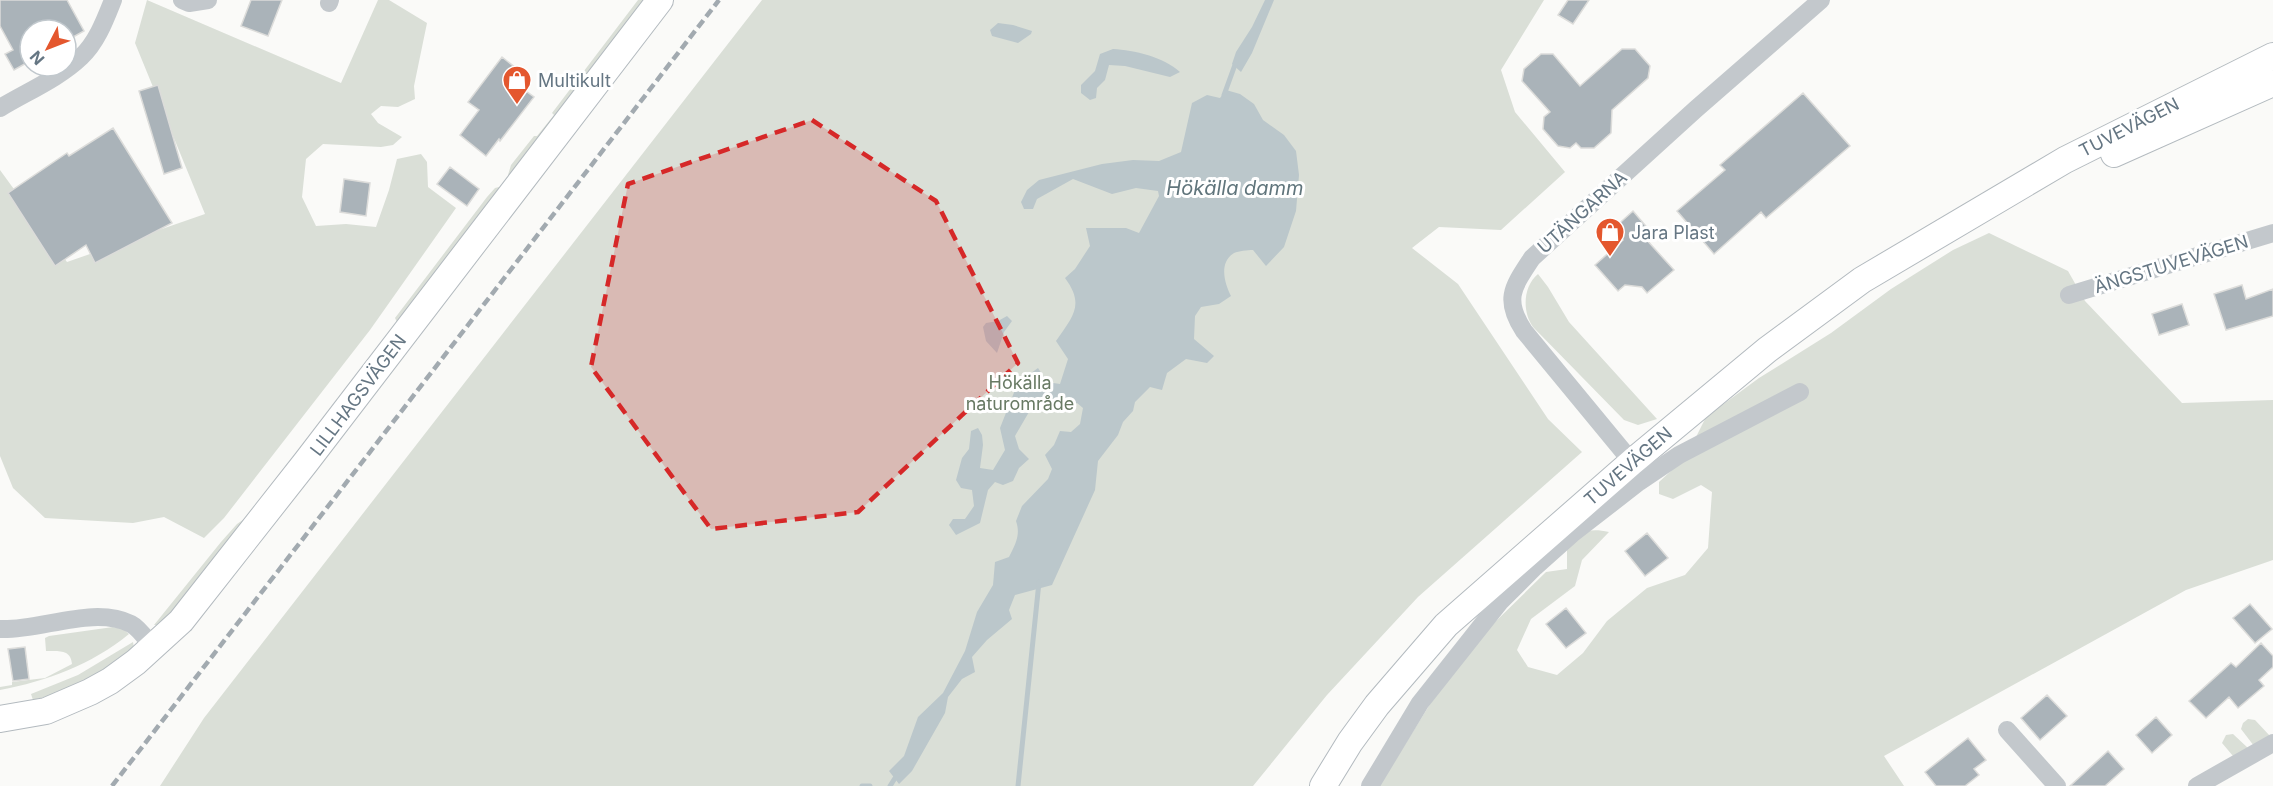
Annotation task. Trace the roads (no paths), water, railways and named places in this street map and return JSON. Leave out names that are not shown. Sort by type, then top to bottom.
[{"type":"main road","name":"LILLHAGSVÄGEN","points":[[0,719],[46,711],[110,681],[181,621],[223,570],[660,0]]},
{"type":"main road","name":"TUVEVÄGEN","points":[[1323,786],[1350,742],[1377,705],[1446,625],[1632,462],[1767,350],[1862,280],[2065,160],[2273,56]]},
{"type":"main road","name":"TUVEVÄGEN","points":[[1989,206],[2069,174],[2273,83]]},
{"type":"street","points":[[0,108],[64,70],[81,57],[97,36],[113,0]]},
{"type":"street","points":[[182,0],[189,3],[208,0]]},
{"type":"street","name":"UTÄNGARNA","points":[[1632,462],[1516,320],[1511,294],[1515,284],[1532,258],[1696,109],[1821,0]]},
{"type":"street","name":"ÄNGSTUVEVÄGEN","points":[[2069,295],[2273,233]]},
{"type":"street","points":[[1370,786],[1420,703],[1500,602],[1535,567],[1572,534],[1679,454],[1800,392]]},
{"type":"street","points":[[0,629],[20,629],[93,617],[116,619],[132,624],[153,647]]},
{"type":"street","points":[[2007,730],[2057,786]]},
{"type":"street","points":[[2197,786],[2273,743]]},
{"type":"water","points":[[1265,0],[1274,0],[1252,53],[1241,72],[1232,64],[1236,52]]},
{"type":"water","points":[[998,23],[1032,31],[1018,43],[992,36],[990,30]]},
{"type":"water","points":[[1113,49],[1148,55],[1166,62],[1180,72],[1170,77],[1125,66],[1109,65],[1105,80],[1097,88],[1096,98],[1090,100],[1081,93],[1081,85],[1095,71],[1100,54]]},
{"type":"water","name":"Hökälla damm","points":[[1226,90],[1240,94],[1254,104],[1263,120],[1284,135],[1296,151],[1299,175],[1296,211],[1284,247],[1266,266],[1253,250],[1236,252],[1229,257],[1224,274],[1231,296],[1219,304],[1201,307],[1195,316],[1194,339],[1214,356],[1207,363],[1186,359],[1167,373],[1162,390],[1150,387],[1135,402],[1133,411],[1123,422],[1118,435],[1098,461],[1095,490],[1052,585],[1015,595],[1009,610],[1012,619],[987,640],[972,657],[975,672],[962,679],[948,697],[945,713],[912,771],[899,784],[889,771],[904,756],[918,717],[943,693],[965,651],[977,612],[993,585],[995,562],[1009,557],[1015,544],[1018,535],[1016,521],[1022,506],[1048,479],[1052,469],[1045,455],[1054,445],[1060,431],[1071,432],[1080,424],[1083,408],[1077,403],[1063,408],[1052,400],[1042,408],[1029,412],[1015,436],[1019,449],[1029,459],[1019,468],[1013,481],[1003,485],[995,482],[988,490],[980,523],[956,535],[949,525],[953,519],[965,519],[974,506],[972,490],[961,488],[956,480],[962,458],[969,449],[971,431],[978,428],[982,435],[980,468],[993,470],[1005,450],[1000,428],[1015,390],[1027,376],[1038,368],[1047,382],[1060,384],[1068,359],[1056,341],[1072,317],[1075,303],[1071,287],[1065,278],[1075,269],[1090,246],[1086,228],[1126,228],[1139,233],[1159,196],[1158,191],[1136,188],[1112,194],[1073,179],[1037,199],[1033,209],[1024,209],[1021,202],[1027,190],[1039,180],[1102,164],[1133,160],[1159,161],[1181,152],[1192,103],[1207,95],[1220,98]]},
{"type":"water","points":[[1007,316],[1012,321],[1004,332],[997,353],[986,341],[983,327],[986,323],[998,321]]},
{"type":"waterway","points":[[1224,95],[1236,62]]},
{"type":"waterway","points":[[1018,786],[1039,582]]},
{"type":"waterway","points":[[890,786],[897,775]]},
{"type":"waterway","points":[[862,786],[870,786]]},
{"type":"railway","points":[[112,786],[719,0]]},
{"type":"place","name":"Multikult","points":[[517,106]]},
{"type":"place","name":"Jara Plast","points":[[1610,258]]},
{"type":"park label","name":"Hökälla naturområde","points":[[1020,392]]}]
